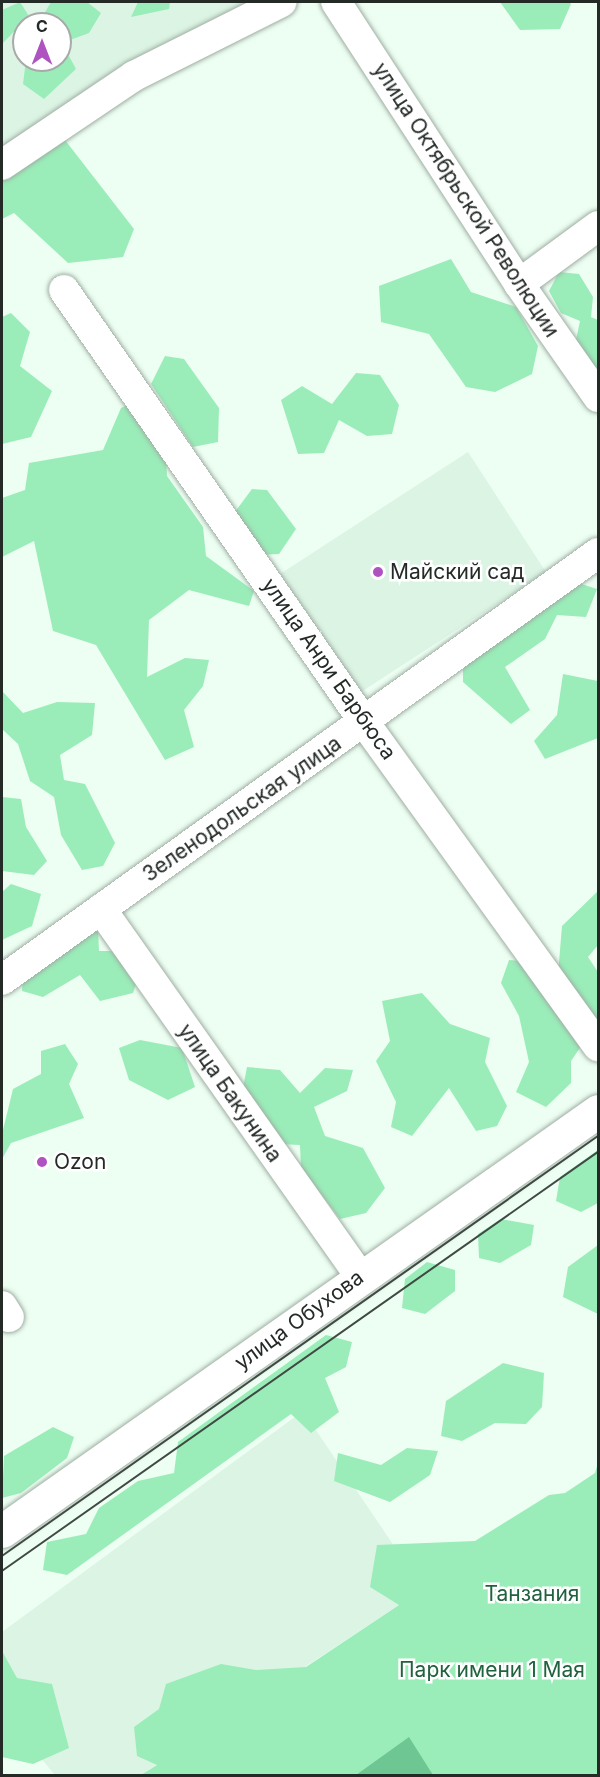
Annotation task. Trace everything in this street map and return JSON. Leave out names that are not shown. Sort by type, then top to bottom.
[{"type":"street","points":[[2,165],[134,76],[282,2]]},
{"type":"street","name":"улица Октябрьской Революции","points":[[336,2],[519,284],[598,397]]},
{"type":"street","points":[[519,284],[598,225]]},
{"type":"street","name":"улица Анри Барбюса","points":[[64,290],[364,722],[598,1046]]},
{"type":"street","name":"Зеленодольская улица","points":[[2,980],[598,553]]},
{"type":"street","name":"улица Бакунина","points":[[101,909],[360,1276]]},
{"type":"street","name":"улица Обухова","points":[[2,1531],[360,1276],[598,1111]]},
{"type":"shaded area","points":[[2,2],[258,2],[2,158]]},
{"type":"shaded area","points":[[468,452],[546,572],[354,697],[276,577]]},
{"type":"shaded area","points":[[303,1411],[423,1589],[141,1775],[55,1775],[2,1712],[2,1632]]},
{"type":"shaded area","points":[[409,1737],[433,1775],[356,1775]]},
{"type":"green space","points":[[20,2],[26,12],[12,12],[12,34],[2,44],[2,10]]},
{"type":"green space","points":[[51,2],[87,2],[101,13],[89,33],[72,39],[72,12],[45,12]]},
{"type":"green space","points":[[138,2],[170,2],[169,9],[131,17]]},
{"type":"green space","points":[[500,2],[569,2],[571,4],[560,29],[520,30]]},
{"type":"green space","points":[[72,62],[76,69],[44,99],[23,84],[24,72],[72,72]]},
{"type":"green space","points":[[65,140],[134,229],[123,257],[68,263],[14,213],[2,219],[2,176]]},
{"type":"green space","points":[[451,259],[471,292],[516,307],[538,346],[532,374],[495,392],[466,387],[429,334],[381,322],[379,286]]},
{"type":"green space","points":[[559,272],[579,274],[593,297],[591,317],[598,320],[598,368],[593,368],[576,340],[580,321],[561,313],[549,291]]},
{"type":"green space","points":[[11,313],[30,332],[20,366],[52,391],[31,437],[2,444],[2,317]]},
{"type":"green space","points":[[165,356],[184,359],[219,408],[218,442],[193,447],[151,384]]},
{"type":"green space","points":[[356,373],[380,375],[399,405],[392,434],[367,436],[339,420],[324,453],[298,454],[281,400],[302,386],[332,404]]},
{"type":"green space","points":[[136,401],[165,440],[167,476],[203,527],[206,556],[254,591],[249,606],[189,590],[149,620],[147,677],[185,658],[209,660],[203,686],[184,710],[194,747],[165,760],[96,645],[53,631],[34,541],[2,557],[2,498],[25,490],[29,463],[103,450],[121,408]]},
{"type":"green space","points":[[252,489],[267,490],[296,529],[279,554],[256,555],[232,516]]},
{"type":"green space","points":[[569,580],[597,589],[586,617],[557,615],[545,639],[505,667],[530,710],[511,724],[463,682],[463,658]]},
{"type":"green space","points":[[563,674],[598,681],[598,738],[545,759],[534,741],[557,715]]},
{"type":"green space","points":[[2,691],[23,713],[57,702],[95,703],[92,735],[60,755],[64,780],[85,784],[115,843],[103,866],[82,870],[61,835],[54,797],[30,781],[18,744],[2,729]]},
{"type":"green space","points":[[2,797],[21,799],[26,827],[47,861],[34,875],[2,871]]},
{"type":"green space","points":[[11,884],[41,894],[32,926],[2,940],[2,892]]},
{"type":"green space","points":[[598,891],[598,945],[588,957],[598,972],[598,1031],[558,974],[562,926]]},
{"type":"green space","points":[[98,929],[99,951],[125,951],[140,972],[133,993],[100,1001],[80,975],[43,997],[22,991],[23,974]]},
{"type":"green space","points":[[509,960],[532,962],[586,1039],[571,1061],[571,1083],[546,1107],[516,1092],[529,1062],[519,1016],[501,983]]},
{"type":"green space","points":[[422,993],[450,1024],[490,1038],[485,1062],[507,1106],[497,1126],[476,1131],[449,1088],[412,1136],[391,1127],[396,1102],[376,1061],[390,1041],[382,1001]]},
{"type":"green space","points":[[140,1040],[182,1048],[195,1087],[168,1100],[129,1080],[119,1048]]},
{"type":"green space","points":[[65,1044],[78,1064],[69,1084],[84,1118],[11,1143],[2,1159],[2,1134],[13,1089],[41,1074],[41,1051]]},
{"type":"green space","points":[[247,1067],[280,1070],[300,1093],[325,1068],[353,1070],[347,1091],[314,1107],[325,1136],[363,1148],[385,1188],[366,1213],[340,1219],[301,1168],[300,1145],[278,1144],[242,1093]]},
{"type":"green space","points":[[598,1150],[598,1203],[581,1212],[556,1201],[560,1177]]},
{"type":"green space","points":[[501,1219],[534,1225],[531,1245],[500,1263],[479,1258],[478,1234]]},
{"type":"green space","points":[[598,1245],[598,1314],[563,1297],[568,1267]]},
{"type":"green space","points":[[427,1262],[455,1270],[455,1291],[425,1314],[402,1308],[405,1279]]},
{"type":"green space","points":[[326,1335],[352,1342],[346,1367],[325,1378],[339,1412],[311,1433],[291,1414],[67,1575],[43,1570],[47,1542],[86,1534],[99,1508],[138,1481],[174,1473],[178,1442]]},
{"type":"green space","points":[[503,1363],[544,1373],[542,1407],[526,1424],[495,1423],[462,1441],[441,1436],[446,1401]]},
{"type":"green space","points":[[53,1427],[74,1437],[67,1458],[21,1493],[2,1498],[4,1456]]},
{"type":"green space","points":[[407,1448],[438,1451],[430,1475],[390,1502],[334,1481],[338,1453],[381,1465]]},
{"type":"green space","name":"Парк имени 1 Мая","points":[[598,1463],[598,1775],[141,1775],[157,1765],[137,1756],[134,1727],[159,1709],[166,1684],[221,1664],[256,1670],[306,1667],[399,1605],[370,1587],[377,1545],[475,1541],[549,1495],[565,1493],[595,1473]]},
{"type":"green space","points":[[2,1651],[17,1678],[52,1684],[69,1748],[33,1764],[2,1757]]},
{"type":"tram line","points":[[2,1556],[598,1136]]},
{"type":"tram line","points":[[2,1571],[598,1152]]},
{"type":"place","name":"Майский сад","points":[[378,572]]},
{"type":"place","name":"Ozon","points":[[42,1162]]},
{"type":"park label","name":"Танзания","points":[[532,1594]]}]
